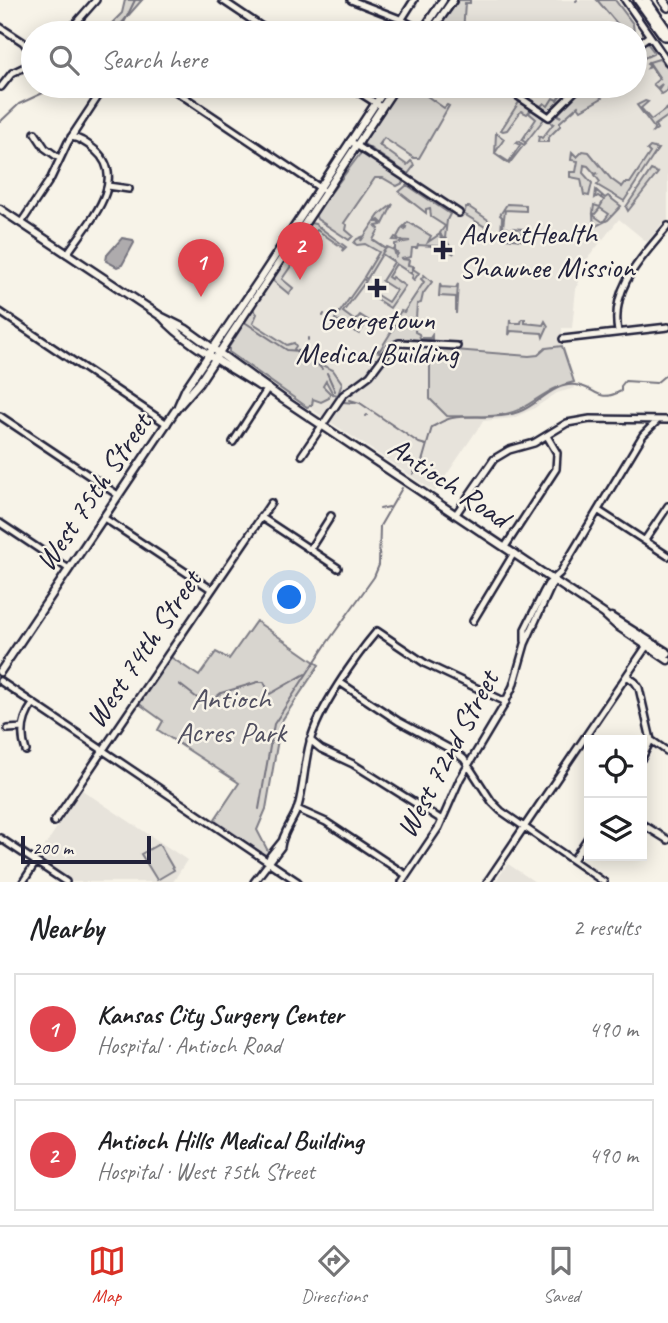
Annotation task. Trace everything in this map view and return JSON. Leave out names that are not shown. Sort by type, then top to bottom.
[{"type":"highway","points":[[638,0],[664,36],[668,34],[646,0]]},
{"type":"highway","points":[[663,0],[668,7]]},
{"type":"main road","points":[[432,21],[443,0]]},
{"type":"main road","points":[[435,21],[453,0]]},
{"type":"main road","name":"West 75th Street","points":[[0,672],[167,424],[186,388],[214,353],[357,146],[382,98]]},
{"type":"main road","name":"West 75th Street","points":[[214,353],[319,187],[350,141],[385,98]]},
{"type":"main road","name":"Antioch Road","points":[[0,209],[162,317],[169,325],[259,386],[268,388],[604,614],[620,621],[668,660]]},
{"type":"main road","name":"Antioch Road","points":[[649,643],[668,653]]},
{"type":"street","points":[[78,21],[96,0]]},
{"type":"street","points":[[222,0],[253,21]]},
{"type":"street","points":[[351,0],[365,3],[404,21]]},
{"type":"street","points":[[400,19],[414,0]]},
{"type":"street","points":[[625,0],[639,21]]},
{"type":"street","points":[[0,27],[21,42]]},
{"type":"street","points":[[647,33],[668,62]]},
{"type":"street","points":[[1,87],[12,72],[21,68]]},
{"type":"street","points":[[21,223],[51,178],[71,137],[97,98]]},
{"type":"street","points":[[186,98],[326,192]]},
{"type":"street","points":[[368,98],[379,105]]},
{"type":"street","points":[[521,98],[549,117],[568,98]]},
{"type":"street","points":[[35,132],[45,148],[59,158]]},
{"type":"street","points":[[67,254],[102,201],[108,186],[107,169],[102,158],[78,138],[71,137]]},
{"type":"street","points":[[350,141],[459,213]]},
{"type":"street","points":[[108,186],[129,189]]},
{"type":"street","points":[[618,332],[617,313],[625,282],[668,226]]},
{"type":"street","points":[[0,312],[167,424]]},
{"type":"street","points":[[563,339],[668,327]]},
{"type":"street","points":[[302,455],[343,395],[370,375],[393,345],[457,346]]},
{"type":"street","points":[[233,442],[268,388]]},
{"type":"street","points":[[0,416],[118,495]]},
{"type":"street","points":[[456,514],[489,465],[502,453],[525,447],[560,426],[576,420],[668,420]]},
{"type":"street","points":[[640,420],[642,438]]},
{"type":"street","name":"West 72nd Street","points":[[402,882],[442,820],[460,779],[506,702],[525,644],[525,629],[548,584],[554,580],[583,540],[642,438],[657,421]]},
{"type":"street","points":[[505,547],[556,469],[557,453],[547,436]]},
{"type":"street","name":"West 74th Street","points":[[54,822],[271,503]]},
{"type":"street","points":[[645,540],[668,506]]},
{"type":"street","points":[[599,511],[668,556]]},
{"type":"street","points":[[310,549],[331,516]]},
{"type":"street","points":[[104,517],[211,589]]},
{"type":"street","points":[[261,517],[338,568]]},
{"type":"street","points":[[0,523],[68,569]]},
{"type":"street","points":[[473,621],[514,554]]},
{"type":"street","points":[[254,882],[282,841],[298,809],[310,740],[319,719],[377,631],[426,664],[506,702]]},
{"type":"street","points":[[487,882],[649,643]]},
{"type":"street","points":[[627,676],[639,688],[651,740],[647,748]]},
{"type":"street","points":[[0,681],[298,882]]},
{"type":"street","points":[[341,683],[398,721],[445,744],[469,766],[492,802],[524,828],[604,882]]},
{"type":"street","points":[[26,751],[23,728],[33,704]]},
{"type":"street","points":[[8,729],[23,728]]},
{"type":"street","points":[[310,740],[442,820]]},
{"type":"street","points":[[651,740],[668,752]]},
{"type":"street","points":[[308,749],[321,749]]},
{"type":"street","points":[[298,809],[327,822],[406,875]]},
{"type":"street","points":[[647,827],[668,840]]},
{"type":"street","points":[[0,838],[66,882]]},
{"type":"street","points":[[573,860],[584,844]]},
{"type":"street","points":[[23,882],[36,862]]},
{"type":"shaded area","name":"AdventHealth Shawnee Mission","points":[[461,0],[619,0],[632,21],[446,21]]},
{"type":"shaded area","name":"AdventHealth Shawnee Mission","points":[[647,44],[668,71],[668,223],[664,221],[647,242],[619,219],[588,258],[576,289],[572,328],[562,328],[562,346],[575,388],[557,393],[513,418],[483,421],[435,492],[305,405],[244,324],[275,275],[318,217],[394,98],[647,98]]},
{"type":"shaded area","points":[[122,238],[133,240],[134,243],[122,265],[117,267],[106,261],[107,255]]},
{"type":"shaded area","points":[[82,790],[187,860],[173,882],[70,882],[36,859]]},
{"type":"shaded area","points":[[508,864],[535,882],[495,882]]},
{"type":"green space","points":[[125,0],[142,0],[124,21],[114,21],[122,13]]},
{"type":"green space","points":[[459,0],[470,0],[470,3],[465,3],[464,21],[443,21]]},
{"type":"green space","points":[[597,0],[615,0],[631,21],[615,21]]},
{"type":"green space","points":[[647,43],[654,52],[647,57]]},
{"type":"green space","points":[[659,59],[668,68],[668,90],[661,94],[658,90],[662,84],[657,88],[653,84],[659,79],[651,67],[648,68],[650,65],[647,63],[648,62],[661,80],[649,62]]},
{"type":"green space","points":[[391,98],[430,98],[444,108],[449,106],[419,158],[414,158],[384,138],[379,145],[407,165],[411,161],[413,163],[414,166],[408,174],[364,144],[364,139]]},
{"type":"green space","points":[[528,98],[541,106],[544,103],[548,106],[553,98],[563,98],[548,112]]},
{"type":"green space","points":[[572,98],[602,98],[581,110],[578,106],[560,122],[548,142],[538,142],[539,136],[542,138],[554,123],[550,121],[555,114],[561,117],[557,112]]},
{"type":"green space","points":[[519,102],[531,109],[527,114],[521,111],[507,130],[501,130]]},
{"type":"green space","points":[[648,102],[641,108],[651,120],[668,108],[668,116],[655,125],[657,129],[653,132],[654,128],[637,105]]},
{"type":"green space","points":[[532,109],[544,119],[526,143],[522,140],[536,119],[529,113]]},
{"type":"green space","points":[[496,133],[504,139],[495,153]]},
{"type":"green space","points":[[518,141],[524,145],[509,164],[495,153],[509,162],[520,145],[516,143]]},
{"type":"green space","points":[[650,147],[658,149],[624,201],[597,185],[600,182],[595,175],[598,173],[595,174],[588,166],[584,165],[583,173],[592,183],[589,196],[584,195],[581,179],[570,177],[570,172],[576,172],[578,161],[571,160],[572,152],[577,157],[583,151],[589,152],[611,179],[622,187],[625,183],[630,183],[650,153],[647,150]]},
{"type":"green space","points":[[360,154],[366,155],[402,179],[403,183],[397,186],[383,178],[375,178],[344,223],[347,225],[346,230],[353,236],[349,240],[317,219],[315,214]]},
{"type":"green space","points":[[651,170],[658,173],[628,211],[626,207]]},
{"type":"green space","points":[[407,185],[450,214],[445,238],[443,239],[440,233],[445,226],[431,217],[430,208],[426,209],[426,213],[399,192]]},
{"type":"green space","points":[[596,190],[621,206],[608,220],[594,227],[593,215],[603,222],[609,214],[600,208],[593,213],[594,205],[600,207],[604,200],[598,196],[595,198]]},
{"type":"green space","points":[[393,204],[383,224],[379,220],[375,222],[381,225],[376,226],[379,229],[373,240],[385,248],[382,253],[387,247],[394,250],[396,257],[398,254],[395,244],[410,241],[393,240],[395,237],[399,239],[397,237],[402,228],[405,230],[406,227],[403,227],[408,222],[431,236],[428,242],[440,234],[442,244],[446,239],[454,254],[448,247],[418,245],[417,248],[412,248],[411,257],[401,259],[409,260],[408,265],[413,266],[419,273],[414,280],[413,275],[396,264],[388,277],[405,286],[390,308],[373,297],[372,292],[388,302],[396,290],[382,281],[394,262],[382,254],[367,279],[364,277],[379,252],[365,244],[354,243],[362,237],[361,241],[379,215]]},
{"type":"green space","points":[[507,204],[526,205],[526,211],[505,210],[503,227],[508,228],[507,232],[511,235],[512,228],[522,229],[521,240],[501,235],[500,215]]},
{"type":"green space","points":[[466,207],[490,221],[487,228],[464,214]]},
{"type":"green space","points":[[310,223],[346,247],[342,251],[343,248],[317,230],[311,232],[295,256],[307,265],[303,269],[293,263],[282,279],[293,288],[289,294],[271,279]]},
{"type":"green space","points":[[424,275],[432,282],[423,294],[421,303],[417,304],[415,332],[420,338],[430,338],[432,335],[432,340],[404,339],[393,342],[382,353],[376,351],[380,350],[398,321],[396,318],[401,311],[404,312],[424,282],[421,279]]},
{"type":"green space","points":[[363,279],[366,281],[343,312],[355,321],[360,315],[368,320],[359,334],[335,319]]},
{"type":"green space","points":[[440,283],[441,287],[456,288],[458,284],[456,314],[456,297],[439,296]]},
{"type":"green space","points":[[253,309],[257,314],[253,323],[287,345],[294,343],[294,349],[299,354],[308,352],[313,361],[333,370],[342,383],[338,395],[333,394],[326,381],[323,386],[330,393],[329,398],[321,402],[313,399],[312,405],[307,407],[229,352],[229,347]]},
{"type":"green space","points":[[510,319],[511,323],[521,323],[522,319],[525,319],[525,323],[543,325],[545,321],[548,326],[543,337],[542,333],[511,331],[509,335]]},
{"type":"green space","points":[[562,346],[574,382],[554,389],[515,411],[486,416],[447,416],[430,399],[430,348],[529,356],[538,355],[546,348]]},
{"type":"green space","name":"Antioch Acres Park","points":[[256,621],[319,665],[281,722],[266,809],[257,830],[268,855],[262,855],[213,822],[239,783],[158,730],[163,721],[138,703],[169,656],[199,676],[216,652],[229,659]]},
{"type":"green space","points":[[159,844],[174,870],[157,880],[141,854]]},
{"type":"waterway","points":[[125,21],[135,0]]},
{"type":"waterway","points":[[0,122],[19,104],[32,98]]},
{"type":"waterway","points":[[411,273],[414,267]]},
{"type":"waterway","points":[[246,323],[287,350],[300,351],[310,357],[322,369]]},
{"type":"waterway","points":[[327,373],[335,391]]},
{"type":"waterway","points":[[413,474],[421,465],[432,427],[447,419],[514,413],[568,385],[583,386],[601,395],[613,395],[621,391],[625,381],[656,383],[668,373]]},
{"type":"waterway","points":[[350,400],[360,403],[426,445]]},
{"type":"waterway","points":[[343,402],[356,403]]},
{"type":"waterway","points":[[259,809],[274,724],[374,577],[379,565],[380,526],[402,488]]},
{"type":"waterway","points":[[380,509],[389,507]]},
{"type":"waterway","points":[[179,684],[201,701],[211,701],[221,693],[258,682],[264,682],[270,694],[305,674]]},
{"type":"place","name":"AdventHealth Shawnee Mission","points":[[443,250]]},
{"type":"place","name":"Antioch Hills Medical Building","points":[[300,280]]},
{"type":"place","name":"Georgetown Medical Building","points":[[377,288]]},
{"type":"place","name":"Kansas City Surgery Center","points":[[201,297]]}]
